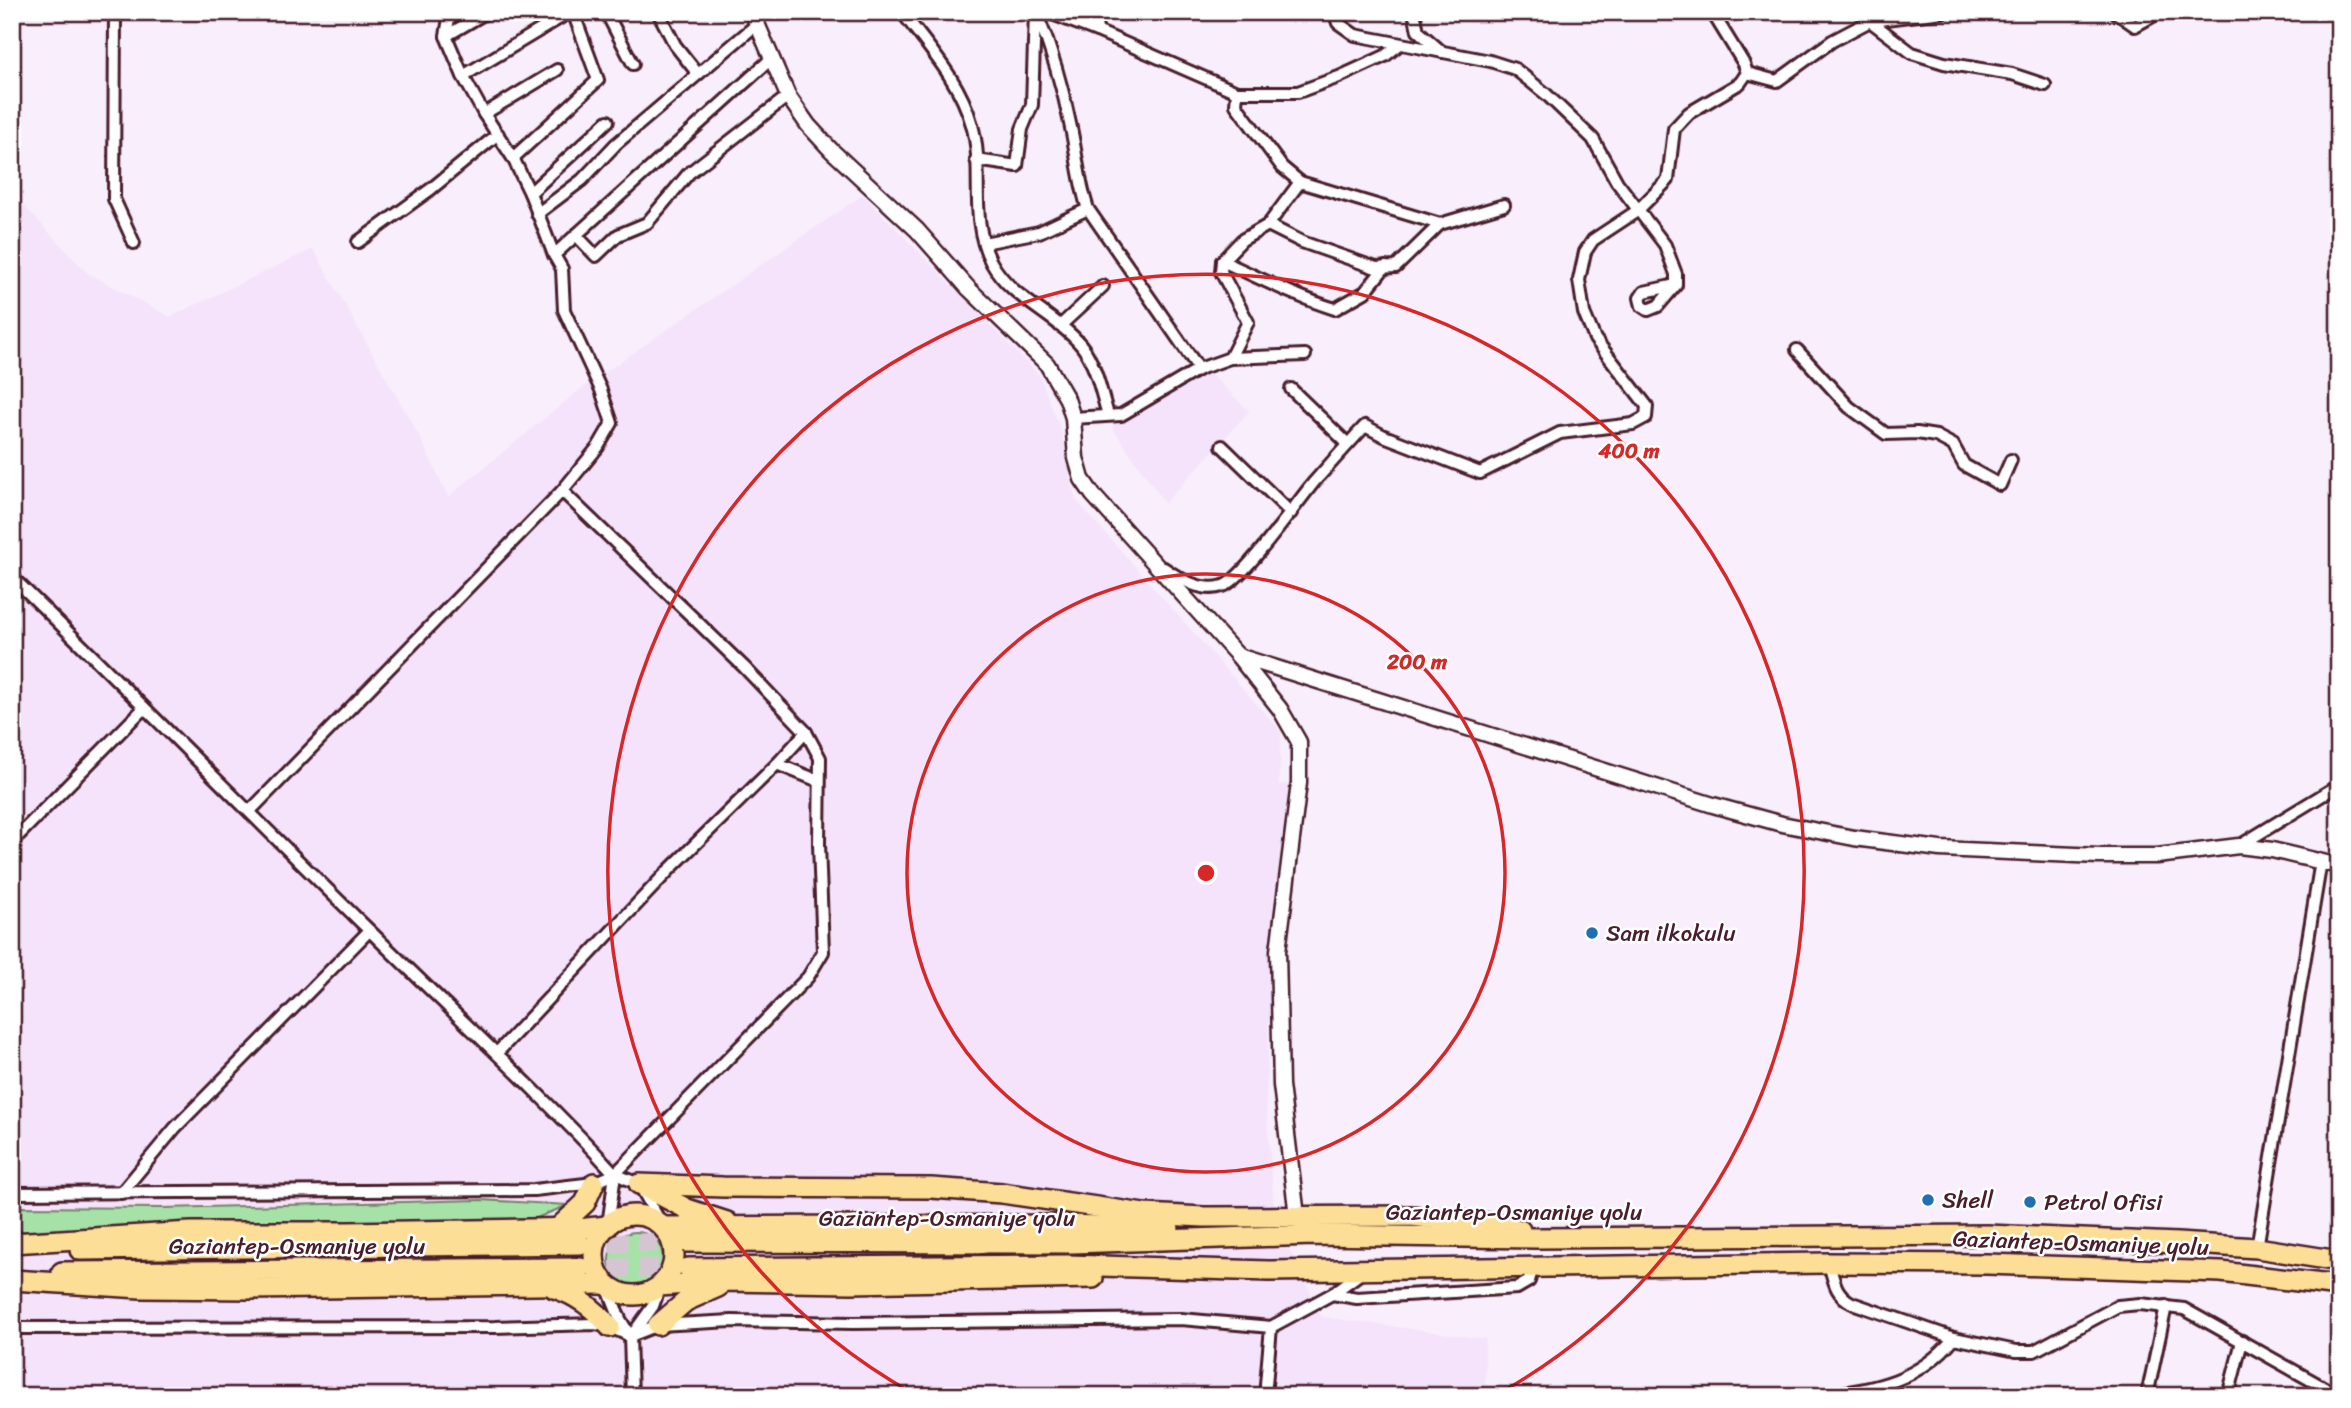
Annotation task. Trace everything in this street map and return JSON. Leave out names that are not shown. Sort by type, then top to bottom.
[{"type":"highway","points":[[558,1228],[585,1203],[594,1183]]},
{"type":"highway","points":[[639,1184],[723,1188],[931,1188],[1002,1193],[1144,1214],[1204,1217],[1410,1216],[1496,1224],[1516,1228],[1536,1238]]},
{"type":"highway","points":[[639,1184],[687,1209],[741,1226]]},
{"type":"highway","points":[[631,1215],[648,1218],[663,1227],[673,1246],[674,1257],[668,1278],[660,1286],[643,1295],[633,1296],[614,1290],[606,1284],[599,1275],[594,1254],[596,1244],[607,1226],[615,1220],[631,1215]]},
{"type":"highway","points":[[663,1227],[1066,1225],[1203,1228],[1260,1238]]},
{"type":"highway","points":[[12,1243],[191,1232],[347,1233],[607,1226]]},
{"type":"highway","name":"Gaziantep-Osmaniye yolu","points":[[687,1242],[1072,1243],[1313,1235],[1536,1238],[1987,1236],[2257,1248],[2339,1261]]},
{"type":"highway","name":"Gaziantep-Osmaniye yolu","points":[[12,1249],[580,1244]]},
{"type":"highway","name":"Gaziantep-Osmaniye yolu","points":[[688,1268],[1067,1265],[1269,1271],[1829,1263],[1987,1264],[2221,1272],[2339,1286]]},
{"type":"highway","name":"Gaziantep-Osmaniye yolu","points":[[12,1274],[582,1268]]},
{"type":"highway","points":[[660,1286],[733,1281],[851,1283],[1206,1278],[1269,1271]]},
{"type":"highway","points":[[12,1280],[141,1288],[606,1284]]},
{"type":"highway","points":[[658,1325],[686,1301],[733,1281]]},
{"type":"highway","points":[[550,1286],[569,1292],[598,1312],[610,1327]]},
{"type":"street","points":[[115,12],[114,199],[134,243]]},
{"type":"street","points":[[250,811],[562,491],[598,447],[612,423],[601,390],[564,310],[562,269],[530,193],[513,158],[463,76],[446,36],[450,12]]},
{"type":"street","points":[[446,36],[487,12]]},
{"type":"street","points":[[463,76],[571,12],[598,80],[513,158]]},
{"type":"street","points":[[607,12],[633,64]]},
{"type":"street","points":[[659,12],[675,45],[698,74]]},
{"type":"street","points":[[902,12],[945,67],[959,90],[973,127],[979,230],[992,263],[1017,294],[1060,326],[1081,346],[1097,377],[1108,415]]},
{"type":"street","points":[[976,160],[1017,166],[1021,129],[1032,104],[1036,12]]},
{"type":"street","points":[[1036,12],[1052,51],[1077,155],[1080,186],[1088,209],[1199,369]]},
{"type":"street","points":[[1047,12],[1237,92],[1298,92],[1385,57],[1400,44]]},
{"type":"street","points":[[1095,12],[1097,31]]},
{"type":"street","points":[[1335,12],[1338,23],[1355,35],[1490,61],[1514,69],[1546,94],[1593,139],[1617,182],[1665,245],[1676,274],[1676,285]]},
{"type":"street","points":[[1415,12],[1418,31],[1444,53]]},
{"type":"street","points":[[1712,12],[1747,73]]},
{"type":"street","points":[[1747,73],[1777,81],[1832,41],[1870,21],[1943,12]]},
{"type":"street","points":[[2115,12],[2135,26],[2160,12]]},
{"type":"street","points":[[537,214],[582,180],[616,144],[698,74],[754,19],[788,96],[808,125],[932,245],[969,289],[1047,365],[1067,399],[1073,418],[1076,458],[1082,479],[1093,495],[1238,656],[1280,709],[1299,742],[1299,783],[1278,951],[1280,1085],[1297,1216]]},
{"type":"street","points":[[1870,21],[1912,53],[1944,63],[2012,74],[2045,85]]},
{"type":"street","points":[[554,255],[771,59]]},
{"type":"street","points":[[484,114],[557,70]]},
{"type":"street","points":[[1150,558],[1180,579],[1209,589],[1226,586],[1365,426],[1480,473],[1560,433],[1633,424],[1646,417],[1647,406],[1595,339],[1584,313],[1579,280],[1585,252],[1593,240],[1637,211],[1668,180],[1674,129],[1689,113],[1740,82],[1747,73]]},
{"type":"street","points":[[1237,92],[1236,105],[1282,167],[1300,182],[1440,224]]},
{"type":"street","points":[[576,235],[596,256],[618,235],[646,223],[689,173],[788,96]]},
{"type":"street","points":[[530,193],[608,121]]},
{"type":"street","points":[[358,242],[431,189],[498,134]]},
{"type":"street","points":[[1230,358],[1248,322],[1221,272],[1222,261],[1242,240],[1268,225],[1300,182]]},
{"type":"street","points":[[1268,225],[1302,242],[1376,268],[1396,267],[1440,224],[1504,205]]},
{"type":"street","points":[[984,243],[1038,232],[1088,209]]},
{"type":"street","points":[[1222,261],[1298,297],[1335,309],[1365,292],[1385,267]]},
{"type":"street","points":[[1060,326],[1103,286]]},
{"type":"street","points":[[1797,350],[1849,407],[1886,434],[1917,433],[1936,436],[1954,445],[1964,465],[2000,485],[2011,460]]},
{"type":"street","points":[[1073,418],[1121,415],[1199,369],[1230,358],[1305,355]]},
{"type":"street","points":[[1291,389],[1348,444]]},
{"type":"street","points":[[1222,446],[1291,513]]},
{"type":"street","points":[[12,1193],[534,1190],[594,1183],[615,1174],[808,977],[823,952],[820,758],[806,732],[744,667],[562,491]]},
{"type":"street","points":[[12,577],[369,931],[498,1053],[615,1174],[639,1184],[663,1227]]},
{"type":"street","points":[[1238,656],[1713,805],[1782,824],[1854,838],[1940,849],[2099,856],[2157,856],[2239,846],[2272,849],[2339,866]]},
{"type":"street","points":[[12,842],[144,708]]},
{"type":"street","points":[[498,1053],[669,870],[806,732]]},
{"type":"street","points":[[777,764],[819,781]]},
{"type":"street","points":[[2239,846],[2339,785]]},
{"type":"street","points":[[2257,1248],[2320,861]]},
{"type":"street","points":[[121,1193],[175,1128],[369,931]]},
{"type":"street","points":[[607,1226],[615,1174]]},
{"type":"street","points":[[1829,1263],[1837,1290],[1842,1298],[1852,1303],[1954,1338],[2016,1351],[2034,1351],[2118,1306],[2140,1304],[2184,1309],[2339,1396]]},
{"type":"street","points":[[1332,1294],[1357,1298],[1517,1288],[1529,1281],[1533,1267]]},
{"type":"street","points":[[12,1328],[495,1327],[594,1324],[610,1327],[630,1336],[658,1325],[732,1321],[853,1324],[1181,1319],[1271,1327],[1332,1294],[1365,1270]]},
{"type":"street","points":[[606,1284],[630,1336],[632,1396]]},
{"type":"street","points":[[630,1336],[653,1306],[660,1286]]},
{"type":"street","points":[[2147,1396],[2166,1306]]},
{"type":"street","points":[[1265,1396],[1271,1327]]},
{"type":"street","points":[[1824,1396],[1889,1383],[1908,1376],[1929,1364],[1954,1338]]},
{"type":"street","points":[[2228,1396],[2242,1341]]},
{"type":"shaded area","points":[[12,193],[87,273],[170,317],[313,249],[419,436],[448,497],[581,389],[863,195],[1039,375],[1061,431],[1075,499],[1281,732],[1279,784],[1289,785],[1270,991],[1266,1101],[1274,1211],[1271,1212],[1322,1317],[1485,1339],[1485,1396],[12,1396]]},
{"type":"shaded area","points":[[1200,364],[1249,411],[1165,503],[1112,427],[1130,409]]},
{"type":"green space","points":[[481,1200],[568,1205],[534,1219],[12,1232],[12,1207],[164,1208]]},
{"type":"green space","points":[[641,1232],[651,1236],[659,1244],[663,1259],[659,1274],[651,1282],[631,1286],[621,1282],[613,1274],[609,1254],[613,1244],[621,1236]]},
{"type":"tunnel","points":[[580,1244],[687,1242]]},
{"type":"tunnel","points":[[581,1268],[688,1268]]},
{"type":"place","name":"Sam ilkokulu","points":[[1592,933]]},
{"type":"place","name":"Shell","points":[[1928,1200]]},
{"type":"place","name":"Petrol Ofisi","points":[[2030,1202]]}]
